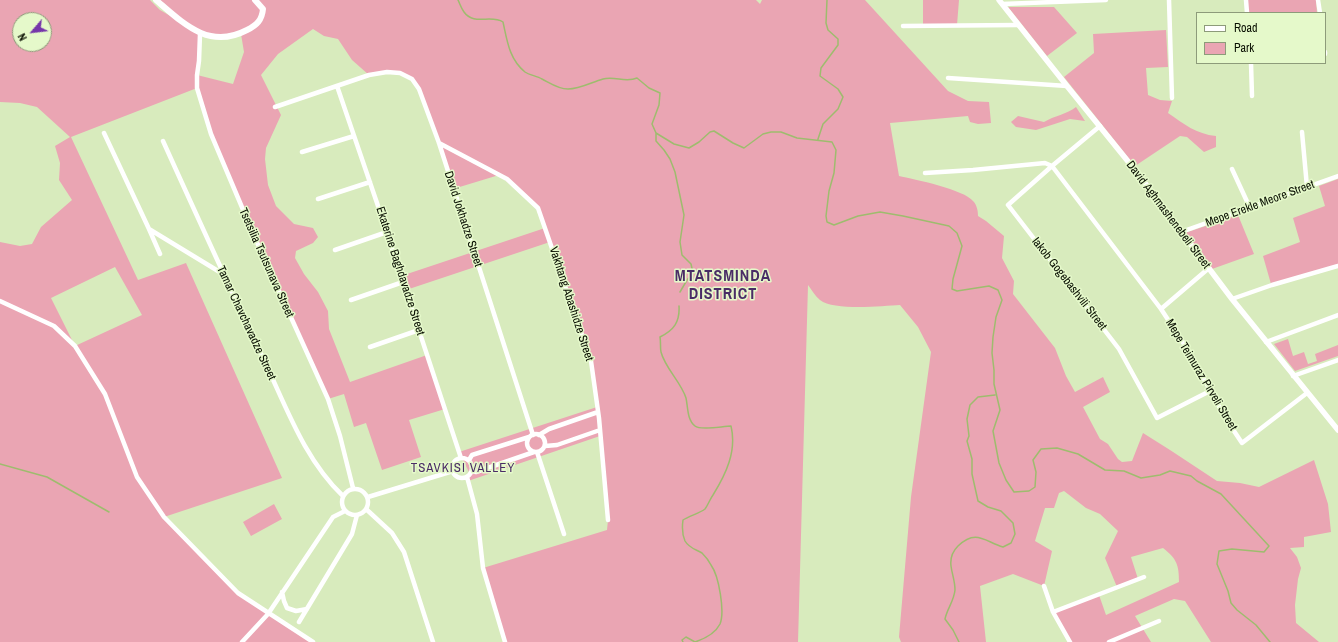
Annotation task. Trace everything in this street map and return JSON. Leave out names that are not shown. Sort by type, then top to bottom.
[{"type":"main road","points":[[156,0],[187,26],[200,34],[216,38],[241,34],[253,27],[260,19],[263,9],[255,0]]},
{"type":"street","points":[[1001,2],[1106,0]]},
{"type":"street","points":[[1169,0],[1172,98]]},
{"type":"street","points":[[1246,0],[1247,12]]},
{"type":"street","points":[[1318,0],[1320,12]]},
{"type":"street","name":"David Aghmashenebeli Street","points":[[1001,2],[1100,126],[1232,299],[1338,430]]},
{"type":"street","points":[[903,26],[1018,25]]},
{"type":"street","name":"Tsetsilia Tsutsunava Street","points":[[200,34],[197,88],[211,134],[255,238],[328,399],[340,436],[353,488]]},
{"type":"street","points":[[1251,64],[1252,96]]},
{"type":"street","name":"David Jokhadze Street","points":[[337,86],[368,75],[387,72],[400,73],[412,79],[419,89],[439,143],[531,436]]},
{"type":"street","points":[[948,78],[1067,86]]},
{"type":"street","points":[[275,107],[337,86]]},
{"type":"street","name":"Ekaterine Baghdavadze Street","points":[[337,86],[387,232],[461,458]]},
{"type":"street","name":"Iakob Gogebashvili Street","points":[[1100,126],[1008,205],[1119,349],[1157,418],[1210,391]]},
{"type":"street","points":[[1302,132],[1307,187]]},
{"type":"street","points":[[104,133],[160,254]]},
{"type":"street","points":[[302,152],[354,136]]},
{"type":"street","name":"Tamar Chavchavadze Street","points":[[163,141],[222,274],[296,429],[319,469],[332,486],[343,496]]},
{"type":"street","name":"Vakhtang Abashidze Street","points":[[439,143],[507,179],[538,208],[591,361],[600,430],[608,520]]},
{"type":"street","points":[[926,172],[974,170],[1045,163],[1052,166]]},
{"type":"street","name":"Mepe Teimuraz Pirveli Street","points":[[1052,166],[1161,309],[1188,350],[1226,419],[1242,443],[1307,393]]},
{"type":"street","points":[[1232,169],[1250,208]]},
{"type":"street","name":"Mepe Erekle Meore Street","points":[[1181,232],[1338,176]]},
{"type":"street","points":[[318,199],[370,182]]},
{"type":"street","points":[[149,229],[222,274]]},
{"type":"street","points":[[335,250],[387,232]]},
{"type":"street","points":[[1232,299],[1272,285],[1338,266]]},
{"type":"street","points":[[1161,309],[1209,268]]},
{"type":"street","points":[[350,300],[403,282]]},
{"type":"street","points":[[0,301],[54,326],[75,346],[105,394],[138,477],[164,517],[238,593],[313,642]]},
{"type":"street","points":[[1266,342],[1338,315]]},
{"type":"street","points":[[370,347],[419,330]]},
{"type":"street","points":[[1294,376],[1338,360]]},
{"type":"street","points":[[469,460],[472,455],[531,436],[540,435],[549,429],[598,412]]},
{"type":"street","points":[[545,446],[557,446],[600,430]]},
{"type":"street","points":[[472,471],[476,472],[542,451],[545,446],[545,440],[540,435]]},
{"type":"street","points":[[531,436],[527,443],[528,447],[536,452],[564,534]]},
{"type":"street","points":[[461,458],[469,460],[472,466],[472,471],[467,477],[457,476],[453,471],[453,464],[458,459],[461,458]]},
{"type":"street","points":[[368,497],[453,471]]},
{"type":"street","points":[[467,477],[477,514],[483,568],[505,642]]},
{"type":"street","points":[[353,488],[362,490],[368,497],[368,506],[366,510],[357,515],[352,515],[345,511],[343,506],[343,496],[345,492],[353,488]]},
{"type":"street","points":[[366,510],[392,533],[404,552],[433,642]]},
{"type":"street","points":[[242,642],[268,614],[333,517],[345,511]]},
{"type":"street","points":[[299,622],[352,534],[357,515]]},
{"type":"street","points":[[1053,612],[1144,577]]},
{"type":"street","points":[[1044,586],[1053,612],[1070,642]]},
{"type":"street","points":[[282,592],[287,608],[296,611],[307,609]]},
{"type":"street","points":[[1109,642],[1159,621]]},
{"type":"green space","points":[[0,0],[150,0],[160,10],[186,25],[156,0],[756,0],[760,4],[762,0],[865,0],[948,91],[968,101],[989,102],[991,123],[978,124],[970,122],[968,116],[890,123],[899,176],[950,189],[968,197],[975,204],[978,216],[1004,236],[1002,258],[1014,281],[1013,294],[1055,348],[1066,376],[1075,392],[1103,377],[1110,392],[1083,407],[1100,439],[1108,444],[1118,459],[1122,462],[1132,461],[1143,433],[1217,481],[1240,483],[1259,487],[1314,460],[1328,504],[1331,532],[1304,537],[1304,547],[1290,548],[1297,557],[1301,568],[1298,579],[1295,605],[1296,623],[1319,642],[1211,642],[1185,601],[1174,599],[1135,616],[1151,642],[1070,642],[1053,612],[1099,595],[1106,615],[1179,582],[1179,576],[1178,567],[1174,559],[1163,548],[1131,557],[1138,579],[1117,587],[1105,558],[1118,531],[1100,514],[1086,508],[1064,491],[1059,493],[1054,508],[1045,508],[1035,541],[1052,551],[1044,586],[1013,574],[980,586],[986,642],[901,642],[899,637],[911,497],[931,352],[918,327],[900,305],[870,307],[836,306],[820,300],[808,285],[798,642],[505,642],[483,568],[607,530],[608,520],[600,436],[468,481],[470,474],[459,452],[597,407],[591,361],[550,242],[406,290],[401,276],[545,228],[538,208],[499,175],[453,189],[419,89],[412,79],[400,73],[369,75],[352,60],[338,39],[324,36],[313,29],[278,54],[261,75],[281,115],[266,148],[265,159],[268,185],[276,206],[294,224],[313,228],[318,237],[313,243],[296,251],[295,258],[304,274],[318,292],[328,311],[329,329],[350,382],[427,355],[445,409],[409,420],[421,457],[382,470],[366,423],[354,427],[344,394],[328,399],[224,168],[197,88],[71,137],[138,280],[186,263],[282,478],[164,517],[238,593],[313,642],[0,642],[0,242],[20,246],[32,244],[41,227],[72,200],[59,180],[60,163],[55,146],[70,137],[37,107],[20,103],[0,102]],"holes":[[[200,34],[216,37],[241,34],[244,52],[233,84],[197,75]],[[115,267],[142,315],[75,346],[51,298]]]},
{"type":"green space","points":[[923,0],[959,0],[957,25],[923,26]]},
{"type":"green space","points":[[1248,0],[1316,0],[1317,12],[1248,12]]},
{"type":"green space","points":[[1008,7],[1054,7],[1077,33],[1047,56]]},
{"type":"green space","points":[[1166,30],[1168,67],[1146,68],[1148,95],[1160,100],[1172,101],[1168,113],[1196,131],[1216,136],[1216,147],[1204,152],[1187,137],[1180,136],[1135,166],[1064,77],[1094,53],[1093,34]]},
{"type":"green space","points":[[1076,107],[1085,121],[1070,119],[1036,130],[1016,127],[1011,122],[1018,116],[1044,122]]},
{"type":"green space","points":[[1338,179],[1338,265],[1271,284],[1263,256],[1300,242],[1293,218],[1325,206],[1319,186]]},
{"type":"green space","points":[[1238,215],[1254,254],[1212,269],[1185,233]]},
{"type":"green space","points":[[1288,339],[1293,356],[1304,352],[1308,364],[1317,361],[1315,354],[1338,345],[1338,356],[1295,371],[1274,344]]},
{"type":"green space","points":[[274,504],[282,519],[251,536],[243,522]]},
{"type":"waterway","points":[[458,0],[468,16],[478,19],[493,19],[503,22],[510,49],[515,61],[525,72],[557,87],[572,89],[607,78],[629,80],[637,78],[649,88],[660,93],[659,105],[652,124],[656,133],[674,144],[689,148],[699,142],[710,132],[714,131],[744,148],[763,134],[771,132],[781,132],[797,138],[832,142],[836,150],[834,173],[829,191],[826,216],[827,222],[834,225],[858,216],[880,212],[949,226],[957,233],[962,246],[953,279],[952,289],[957,291],[989,286],[998,290],[1002,300],[996,317],[993,337],[992,353],[994,384],[1000,410],[993,431],[999,463],[1006,480],[1014,492],[1029,491],[1035,487],[1036,472],[1033,460],[1041,449],[1057,448],[1078,454],[1105,470],[1124,471],[1141,478],[1160,475],[1170,471],[1191,476],[1197,481],[1221,494],[1269,546],[1264,552],[1232,549],[1219,551],[1217,564],[1228,591],[1231,603],[1237,610],[1256,625],[1270,642]]},
{"type":"waterway","points":[[818,139],[823,124],[838,109],[843,97],[838,89],[820,76],[821,68],[838,45],[838,39],[828,30],[826,23],[827,0]]},
{"type":"waterway","points":[[656,133],[656,141],[670,159],[675,172],[684,215],[680,242],[682,255],[691,264],[693,273],[680,292]]},
{"type":"waterway","points":[[679,306],[678,317],[675,325],[660,337],[663,358],[684,392],[689,417],[692,423],[695,426],[702,428],[731,426],[733,444],[726,471],[705,509],[683,520],[682,525],[685,541],[692,548],[702,553],[714,570],[719,585],[722,611],[720,624],[718,628],[709,636],[695,642],[686,637],[682,640],[683,642]]},
{"type":"waterway","points":[[959,642],[945,619],[955,590],[951,569],[951,557],[953,552],[964,541],[975,537],[1003,547],[1011,543],[1015,534],[1013,523],[1001,511],[988,507],[978,501],[972,474],[972,459],[967,441],[969,436],[967,419],[970,405],[978,397],[995,395]]},
{"type":"waterway","points":[[0,464],[47,477],[109,512]]},
{"type":"district","name":"MTATSMINDA DISTRICT","points":[[723,286]]},
{"type":"district","name":"TSAVKISI VALLEY","points":[[463,469]]}]
